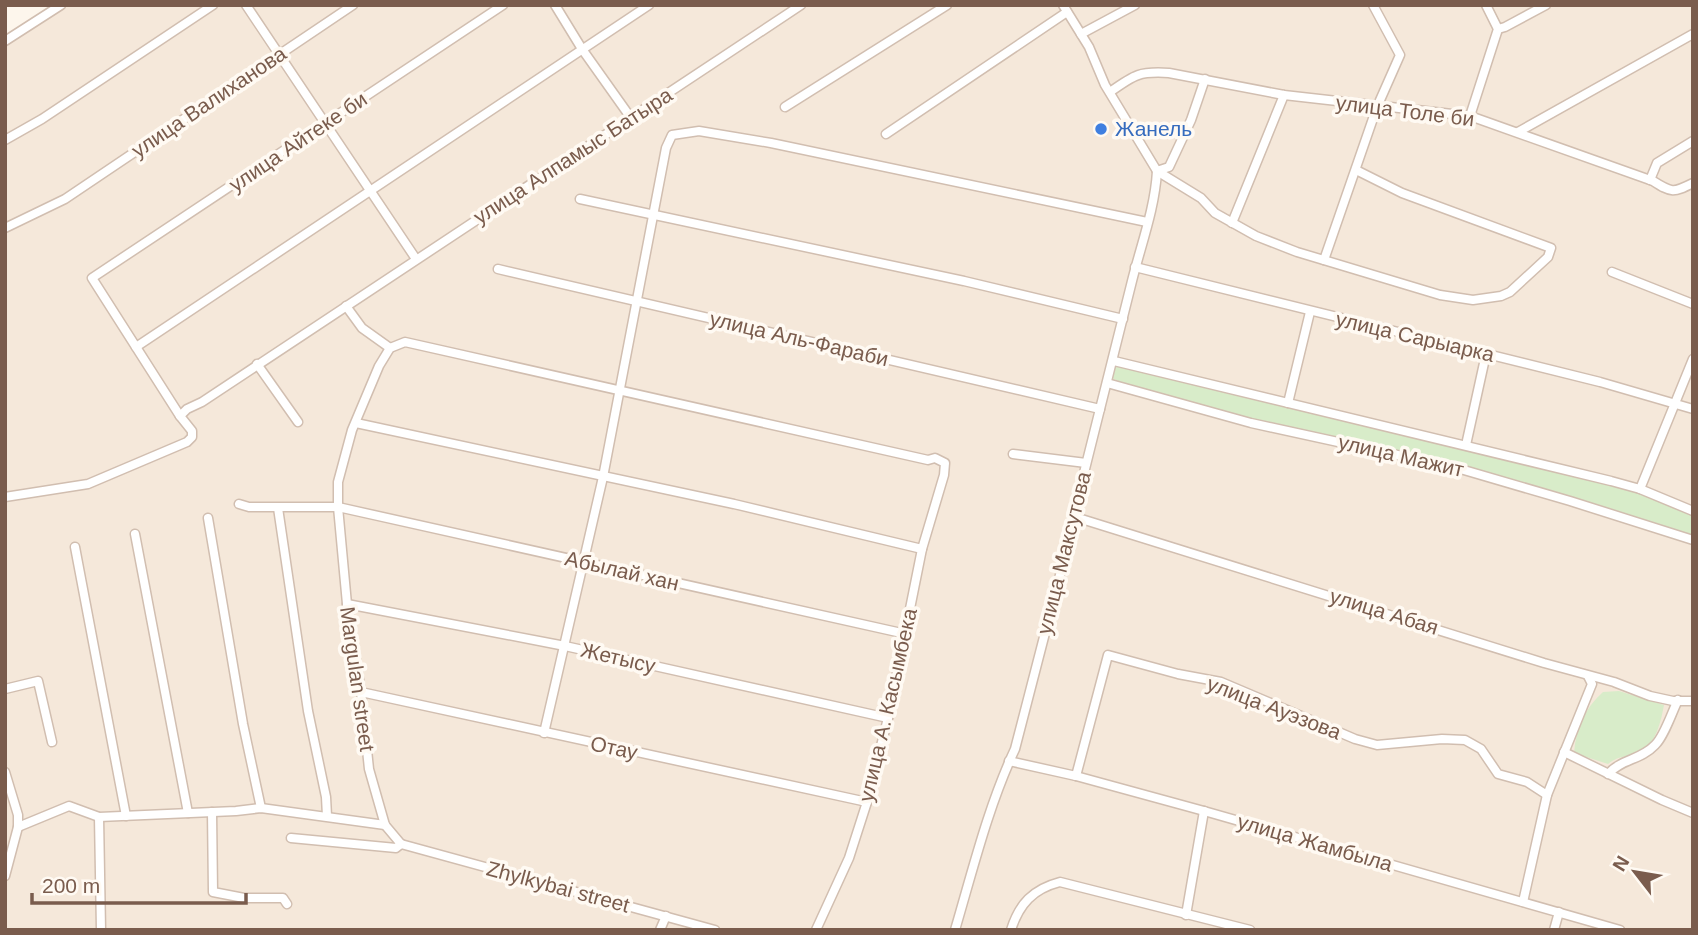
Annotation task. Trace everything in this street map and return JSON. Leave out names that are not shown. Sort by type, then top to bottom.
[{"type":"street","points":[[5,41],[61,5]]},
{"type":"street","points":[[5,140],[213,5]]},
{"type":"street","points":[[246,5],[416,259]]},
{"type":"street","name":"улица Валиханова","points":[[5,228],[65,199],[353,5]]},
{"type":"street","name":"улица Айтеке би","points":[[136,347],[92,278],[503,5]]},
{"type":"street","points":[[555,5],[582,49],[631,118]]},
{"type":"street","points":[[5,497],[88,484],[187,442],[192,431],[136,347],[649,5]]},
{"type":"street","name":"улица Алпамыс Батыра","points":[[180,416],[801,5]]},
{"type":"street","points":[[785,107],[947,5]]},
{"type":"street","points":[[1081,34],[1135,5]]},
{"type":"street","points":[[1324,260],[1377,107],[1400,55],[1373,5]]},
{"type":"street","points":[[1470,116],[1498,29],[1486,5]]},
{"type":"street","points":[[1498,29],[1546,5]]},
{"type":"street","points":[[886,134],[1065,8],[1157,171],[1201,198],[1215,213],[1256,236],[1440,295],[1473,300],[1510,292],[1548,257],[1551,248],[1402,193],[1356,170]]},
{"type":"street","points":[[1518,132],[1693,34]]},
{"type":"street","name":"улица Толе би","points":[[1110,92],[1134,75],[1151,72],[1205,79],[1284,95],[1470,116],[1650,180],[1670,191],[1678,191],[1693,183]]},
{"type":"street","points":[[1157,171],[1169,167],[1191,120],[1205,79]]},
{"type":"street","points":[[1232,223],[1284,95]]},
{"type":"street","points":[[544,733],[603,477],[666,148],[672,135],[699,131],[783,145],[1147,222]]},
{"type":"street","points":[[1650,180],[1657,163],[1693,141]]},
{"type":"street","name":"улица Максутова","points":[[955,930],[981,838],[1015,749],[1114,361],[1135,267],[1156,195],[1157,171]]},
{"type":"street","points":[[580,199],[964,281],[1123,319]]},
{"type":"street","name":"улица Сарыарка","points":[[1135,267],[1677,402],[1693,409]]},
{"type":"street","name":"улица Аль-Фараби","points":[[498,269],[1100,408]]},
{"type":"street","points":[[1612,272],[1693,304]]},
{"type":"street","points":[[346,306],[362,328],[390,348],[405,342],[620,390]]},
{"type":"street","points":[[1288,403],[1310,312]]},
{"type":"street","name":"Margulan street","points":[[390,348],[379,366],[352,430],[338,482],[338,507],[347,604],[361,692],[369,769],[386,825],[401,844]]},
{"type":"street","points":[[1466,445],[1486,354]]},
{"type":"street","points":[[1640,489],[1693,359]]},
{"type":"street","points":[[1114,361],[1640,489],[1693,511]]},
{"type":"street","points":[[257,364],[298,422]]},
{"type":"street","name":"улица Мажит","points":[[1107,383],[1251,423],[1457,468],[1693,540]]},
{"type":"street","name":"улица А. Касымбека","points":[[620,390],[928,460],[935,457],[945,463],[944,475],[922,550],[888,718],[867,802],[849,858],[816,930]]},
{"type":"street","points":[[356,423],[748,507],[922,550]]},
{"type":"street","points":[[1013,454],[1086,463]]},
{"type":"street","name":"Абылай хан","points":[[239,505],[278,508],[338,507],[906,634]]},
{"type":"street","points":[[278,508],[308,711],[326,797],[327,816]]},
{"type":"street","points":[[208,517],[241,710],[261,808]]},
{"type":"street","name":"улица Абая","points":[[1075,517],[1614,682],[1650,696],[1693,701]]},
{"type":"street","points":[[135,534],[188,813]]},
{"type":"street","points":[[75,547],[126,816]]},
{"type":"street","name":"Жетысу","points":[[347,604],[565,646],[888,718]]},
{"type":"street","name":"улица Ауэзова","points":[[1076,776],[1108,655],[1178,674],[1221,682],[1355,739],[1377,745],[1442,739],[1465,740],[1481,749],[1498,774],[1527,782],[1547,795]]},
{"type":"street","points":[[1523,902],[1547,795],[1592,684],[1588,676]]},
{"type":"street","points":[[5,690],[38,681],[52,742]]},
{"type":"street","name":"Отау","points":[[361,692],[867,802]]},
{"type":"street","points":[[1608,774],[1618,763],[1635,758],[1656,745],[1678,700]]},
{"type":"street","points":[[1564,752],[1693,813]]},
{"type":"street","name":"улица Жамбыла","points":[[1009,761],[1076,776],[1204,811],[1620,930]]},
{"type":"street","points":[[5,772],[18,815],[18,827],[5,876]]},
{"type":"street","points":[[18,827],[69,806],[99,817],[261,808],[386,825]]},
{"type":"street","points":[[1186,915],[1204,811]]},
{"type":"street","points":[[212,812],[213,892],[244,898],[283,898],[287,904]]},
{"type":"street","points":[[99,817],[101,930]]},
{"type":"street","name":"Zhylkybai street","points":[[291,838],[396,848],[401,844],[715,930]]},
{"type":"street","points":[[1010,930],[1027,898],[1046,886],[1060,882],[1250,930]]},
{"type":"street","points":[[1555,930],[1559,912]]},
{"type":"street","points":[[660,930],[666,916]]},
{"type":"shaded area","points":[[54,5],[1693,5],[1693,930],[5,930],[5,47]]},
{"type":"green space","points":[[1111,361],[1638,491],[1693,512],[1693,541],[1457,469],[1156,397],[1107,376]]},
{"type":"green space","points":[[1619,691],[1664,705],[1657,732],[1650,744],[1639,753],[1620,757],[1608,764],[1574,753],[1579,727],[1591,705],[1603,692]]},
{"type":"place","name":"Жанель","points":[[1101,129]]}]
